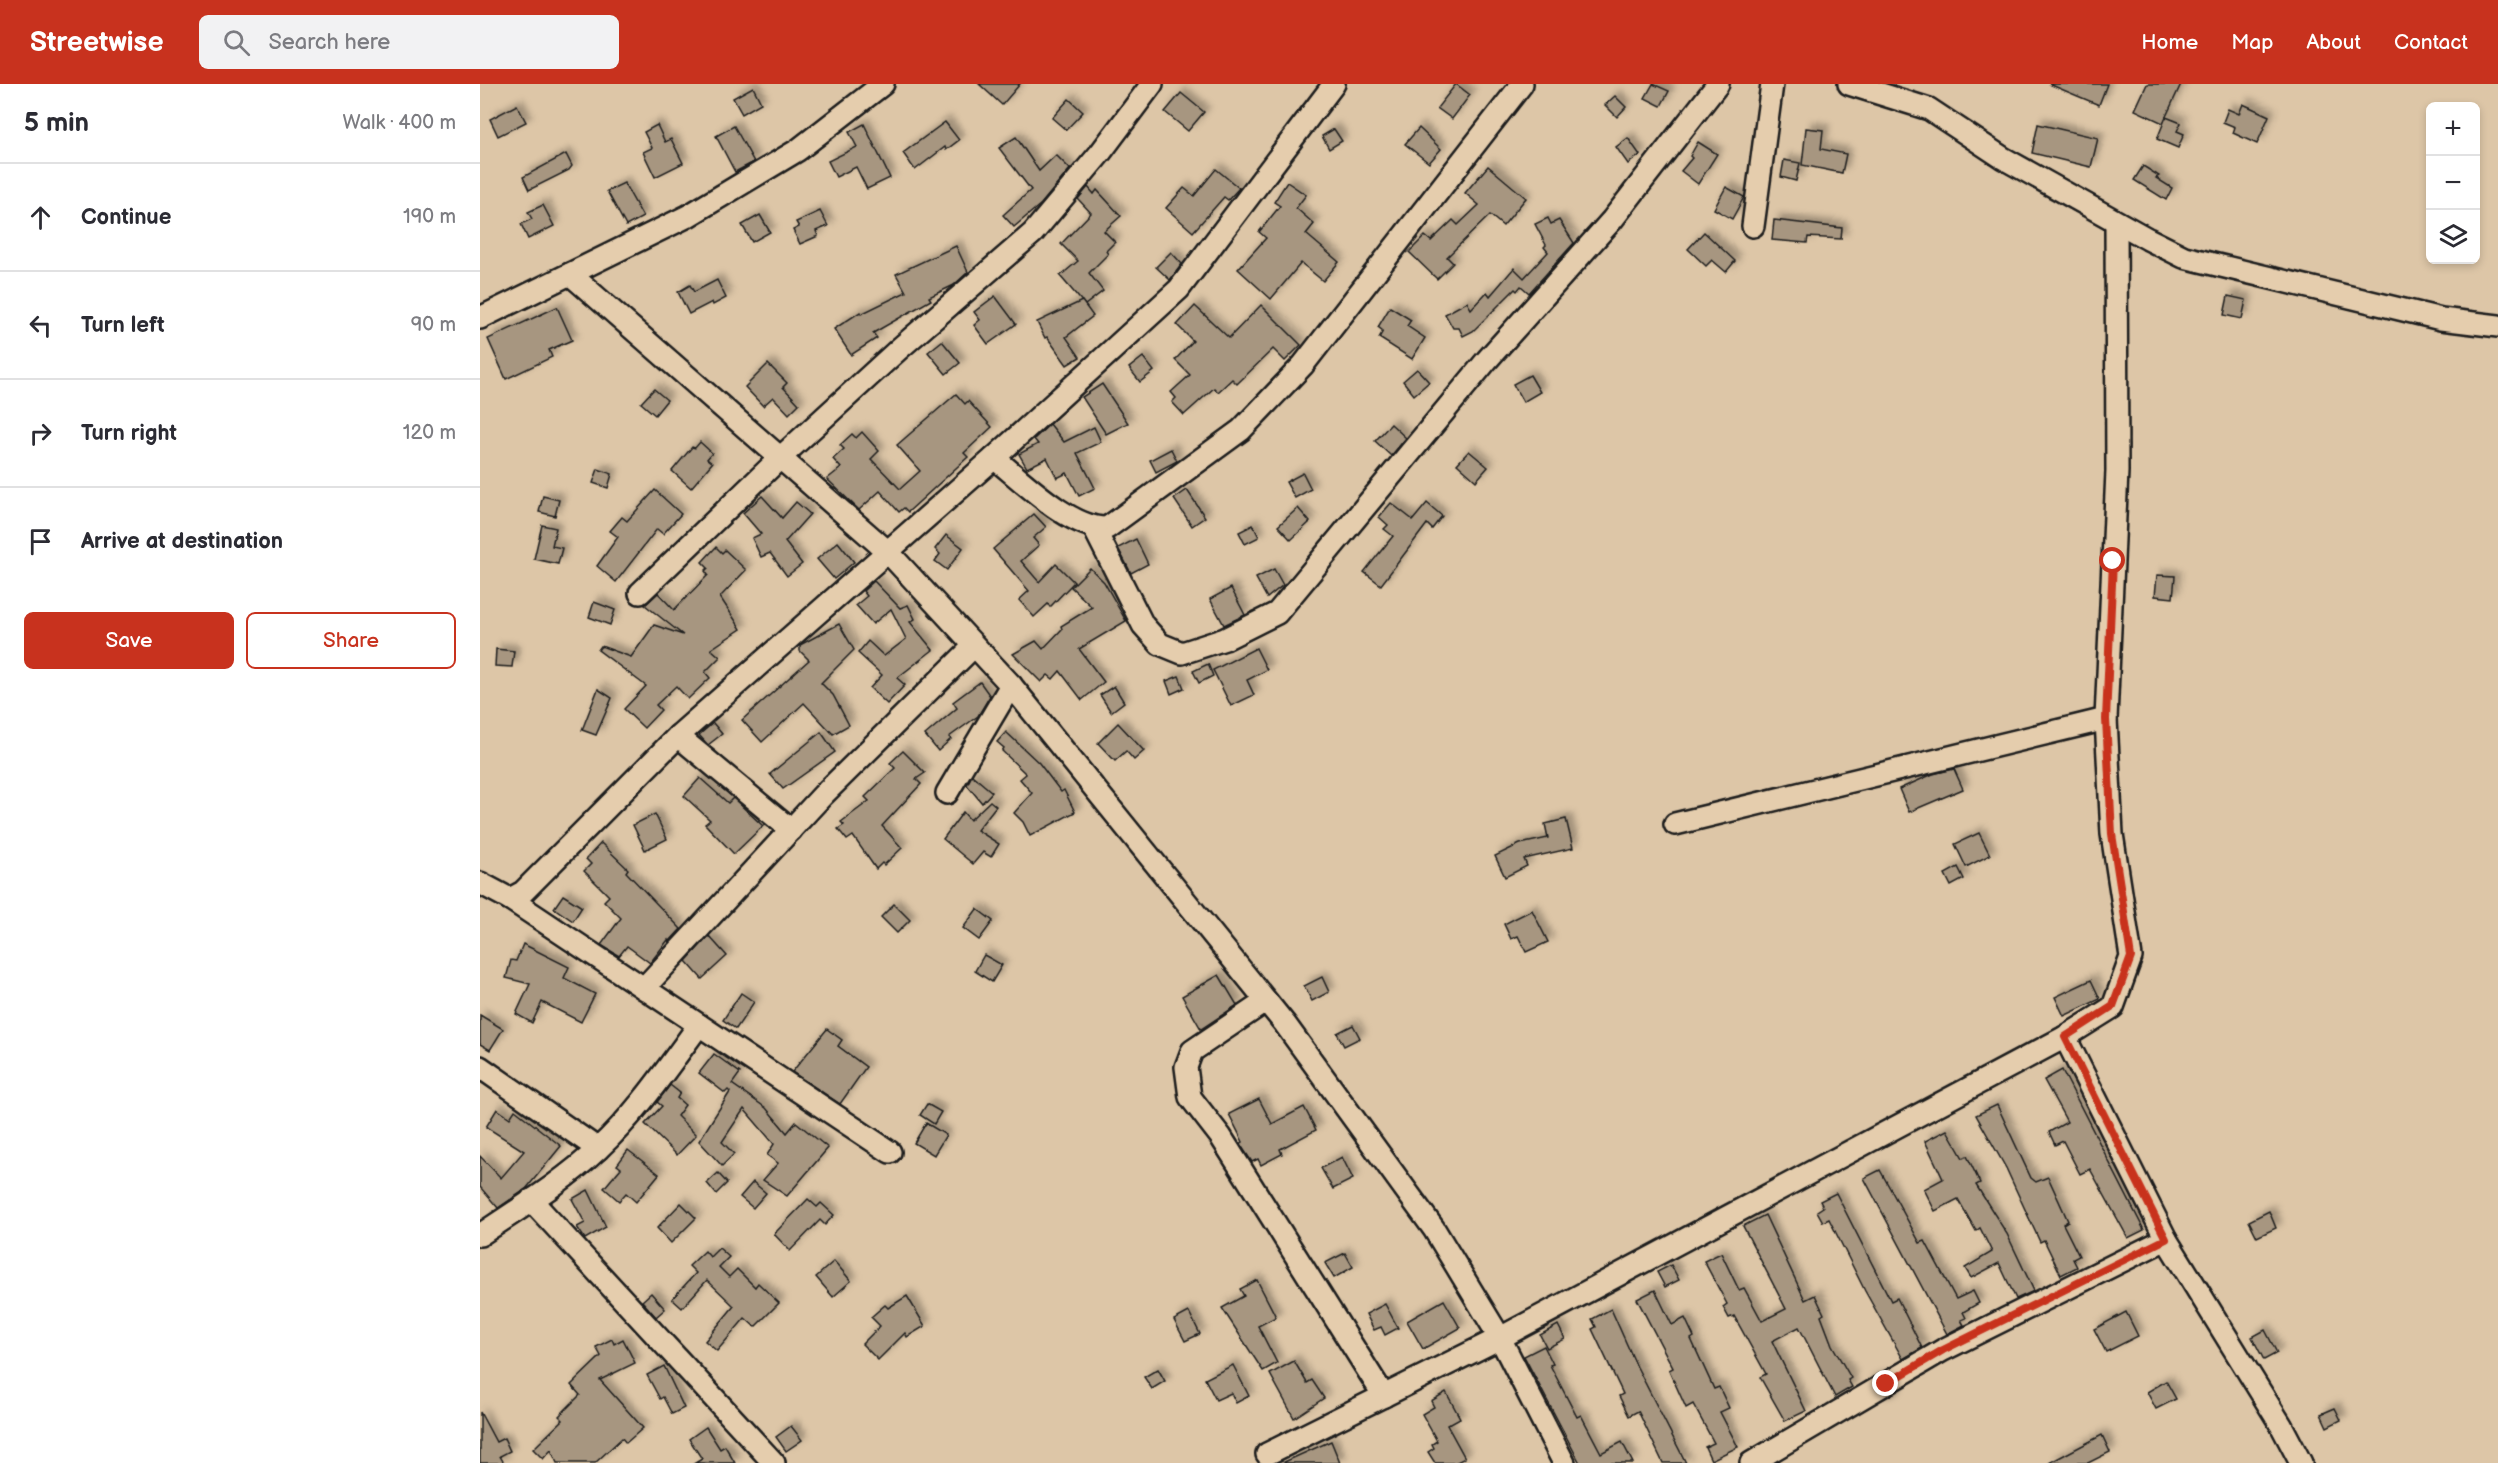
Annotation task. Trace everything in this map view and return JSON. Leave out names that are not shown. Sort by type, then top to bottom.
[{"type":"street","points":[[480,318],[688,216],[798,150],[883,84]]},
{"type":"street","points":[[640,592],[780,458],[899,349],[1033,232],[1101,152],[1152,84]]},
{"type":"street","points":[[510,899],[524,892],[678,736],[994,458],[1179,289],[1334,84]]},
{"type":"street","points":[[994,458],[1074,520],[1094,528],[1107,528],[1241,430],[1303,365],[1522,84]]},
{"type":"street","points":[[1094,528],[1143,625],[1160,644],[1182,653],[1225,639],[1277,613],[1487,360],[1612,220],[1718,84]]},
{"type":"street","points":[[1753,226],[1772,84]]},
{"type":"street","points":[[1849,84],[1929,109],[2003,158],[2116,222],[2184,257],[2441,319],[2498,326]]},
{"type":"street","points":[[1267,1454],[1500,1338],[2065,1037],[2113,1006],[2131,957],[2112,834],[2106,719],[2117,471],[2116,222]]},
{"type":"street","points":[[570,274],[888,552],[1011,686],[1266,1000],[1434,1229],[1500,1338],[1564,1463]]},
{"type":"street","points":[[644,988],[790,830],[974,646]]},
{"type":"street","points":[[947,794],[1011,686]]},
{"type":"street","points":[[1675,824],[2106,719]]},
{"type":"street","points":[[678,736],[790,830]]},
{"type":"street","points":[[480,884],[510,899],[890,1152]]},
{"type":"street","points":[[1266,1000],[1192,1051],[1186,1067],[1190,1097],[1221,1137],[1384,1396]]},
{"type":"street","points":[[480,1235],[598,1149],[648,1092],[699,1025]]},
{"type":"street","points":[[2065,1037],[2166,1239],[2281,1425],[2301,1463]]},
{"type":"street","points":[[480,1067],[598,1149]]},
{"type":"street","points":[[531,1200],[774,1463]]},
{"type":"street","points":[[1751,1463],[1943,1350],[2166,1239]]},
{"type":"building","points":[[979,84],[1020,84],[1002,105]]},
{"type":"building","points":[[1456,84],[1470,95],[1452,119],[1437,108]]},
{"type":"building","points":[[1653,84],[1669,91],[1661,106],[1645,98]]},
{"type":"building","points":[[2049,84],[2107,84],[2099,105]]},
{"type":"building","points":[[2147,84],[2181,84],[2163,123],[2135,110]]},
{"type":"building","points":[[753,87],[761,103],[742,114],[733,98]]},
{"type":"building","points":[[1181,93],[1204,112],[1188,131],[1165,112]]},
{"type":"building","points":[[1615,96],[1626,107],[1617,117],[1605,105]]},
{"type":"building","points":[[1069,99],[1083,112],[1066,130],[1052,118]]},
{"type":"building","points":[[2243,104],[2269,116],[2257,144],[2233,133],[2235,127],[2223,122],[2228,109],[2239,114]]},
{"type":"building","points":[[517,105],[526,122],[498,136],[490,119]]},
{"type":"building","points":[[2166,117],[2181,123],[2177,131],[2184,134],[2178,148],[2157,139]]},
{"type":"building","points":[[945,122],[959,140],[946,150],[945,147],[915,170],[903,153]]},
{"type":"building","points":[[864,124],[890,178],[867,189],[856,167],[836,177],[828,161],[857,147],[849,132]]},
{"type":"building","points":[[2038,124],[2098,138],[2091,167],[2032,153]]},
{"type":"building","points":[[657,125],[665,142],[671,139],[683,163],[655,177],[643,152],[652,148],[644,132]]},
{"type":"building","points":[[734,126],[754,162],[735,172],[716,136]]},
{"type":"building","points":[[1419,128],[1441,149],[1429,163],[1405,144]]},
{"type":"building","points":[[1806,128],[1823,130],[1821,149],[1846,154],[1842,173],[1802,165]]},
{"type":"building","points":[[1334,129],[1342,141],[1329,149],[1322,136]]},
{"type":"building","points":[[1016,137],[1039,171],[1056,155],[1070,169],[1041,204],[1014,227],[1003,215],[1031,190],[999,148]]},
{"type":"building","points":[[1628,138],[1640,155],[1628,164],[1616,147]]},
{"type":"building","points":[[1698,142],[1717,154],[1698,184],[1681,171],[1692,158],[1690,156]]},
{"type":"building","points":[[566,154],[572,166],[569,170],[529,190],[523,177]]},
{"type":"building","points":[[1784,160],[1800,163],[1796,181],[1781,177]]},
{"type":"building","points":[[1488,166],[1526,198],[1503,226],[1490,215],[1447,257],[1453,263],[1437,279],[1409,252],[1425,236],[1431,241],[1453,220],[1458,225],[1479,205],[1465,193]]},
{"type":"building","points":[[2143,166],[2172,188],[2166,200],[2134,180]]},
{"type":"building","points":[[1216,169],[1239,188],[1228,200],[1224,197],[1193,232],[1166,208],[1184,188],[1194,196]]},
{"type":"building","points":[[1287,182],[1306,195],[1296,208],[1314,224],[1306,234],[1339,262],[1323,281],[1301,263],[1271,299],[1238,269],[1266,238],[1259,232],[1280,206],[1274,202]]},
{"type":"building","points":[[624,183],[643,217],[626,226],[607,191]]},
{"type":"building","points":[[1088,187],[1094,194],[1097,190],[1121,216],[1104,231],[1115,242],[1106,251],[1108,254],[1089,273],[1103,291],[1085,305],[1060,276],[1078,261],[1061,244],[1091,213],[1078,199]]},
{"type":"building","points":[[1726,187],[1744,197],[1732,219],[1714,209]]},
{"type":"building","points":[[543,205],[554,226],[528,239],[521,224],[532,219],[528,212]]},
{"type":"building","points":[[820,211],[828,226],[816,231],[818,236],[800,244],[793,230],[799,227],[796,222]]},
{"type":"building","points":[[760,215],[770,232],[752,242],[742,225]]},
{"type":"building","points":[[1548,218],[1551,224],[1559,220],[1574,243],[1529,293],[1521,286],[1517,291],[1515,289],[1473,331],[1463,336],[1459,328],[1453,328],[1445,314],[1467,302],[1471,309],[1487,292],[1490,296],[1514,268],[1524,278],[1548,252],[1535,224]]},
{"type":"building","points":[[1774,220],[1842,228],[1841,239],[1808,237],[1807,243],[1772,240]]},
{"type":"building","points":[[1704,232],[1735,261],[1726,272],[1712,260],[1706,266],[1688,249]]},
{"type":"building","points":[[956,246],[968,272],[954,285],[929,297],[931,300],[873,333],[877,338],[851,355],[834,329],[860,312],[861,314],[906,292],[896,274]]},
{"type":"building","points":[[1171,252],[1182,264],[1170,280],[1156,267]]},
{"type":"building","points":[[717,280],[726,298],[713,305],[712,302],[689,314],[678,292],[690,285],[694,292]]},
{"type":"building","points":[[995,296],[1016,324],[988,344],[974,325],[980,320],[974,312]]},
{"type":"building","points":[[2228,296],[2246,300],[2242,319],[2224,315]]},
{"type":"building","points":[[1082,301],[1093,316],[1066,337],[1080,357],[1067,365],[1047,337],[1045,338],[1037,322]]},
{"type":"building","points":[[1261,305],[1301,345],[1285,361],[1273,349],[1237,384],[1232,379],[1218,392],[1214,388],[1184,415],[1172,402],[1176,398],[1171,392],[1190,375],[1175,360],[1193,341],[1177,325],[1195,306],[1229,338]]},
{"type":"building","points":[[557,307],[572,340],[549,350],[552,357],[506,379],[488,339]]},
{"type":"building","points":[[1390,307],[1411,320],[1407,326],[1425,338],[1412,359],[1379,338],[1383,331],[1378,327]]},
{"type":"building","points":[[942,341],[960,363],[946,374],[928,352]]},
{"type":"building","points":[[1143,357],[1154,371],[1140,382],[1129,368]]},
{"type":"building","points":[[768,364],[787,383],[783,387],[799,404],[789,414],[773,397],[763,406],[745,387]]},
{"type":"building","points":[[1417,369],[1429,382],[1414,395],[1403,381]]},
{"type":"building","points":[[1530,375],[1540,392],[1523,402],[1513,384]]},
{"type":"building","points":[[1102,384],[1128,423],[1106,434],[1082,397]]},
{"type":"building","points":[[654,389],[667,400],[655,415],[641,403]]},
{"type":"building","points":[[956,394],[965,404],[968,401],[992,427],[964,453],[968,457],[908,512],[904,508],[899,512],[880,491],[859,510],[827,479],[841,468],[833,459],[844,449],[840,445],[852,434],[856,438],[862,432],[879,451],[871,459],[900,489],[920,471],[897,445]]},
{"type":"building","points":[[1050,424],[1064,442],[1094,427],[1101,442],[1077,453],[1095,488],[1079,496],[1067,473],[1057,478],[1047,458],[1027,468],[1019,454],[1038,444],[1034,439]]},
{"type":"building","points":[[1391,424],[1406,438],[1391,456],[1375,441]]},
{"type":"building","points":[[700,442],[712,453],[707,459],[712,463],[691,488],[672,471],[692,447],[695,448]]},
{"type":"building","points":[[1171,449],[1177,461],[1156,472],[1150,460]]},
{"type":"building","points":[[1469,451],[1488,467],[1476,481],[1457,464]]},
{"type":"building","points":[[598,469],[612,474],[608,488],[593,483]]},
{"type":"building","points":[[1303,473],[1311,489],[1295,498],[1286,482]]},
{"type":"building","points":[[655,490],[681,514],[663,534],[657,529],[616,582],[597,566],[618,537],[610,531],[622,517],[627,521]]},
{"type":"building","points":[[1187,490],[1205,517],[1192,526],[1174,499]]},
{"type":"building","points":[[543,496],[559,500],[555,516],[539,512]]},
{"type":"building","points":[[762,496],[782,518],[796,502],[810,514],[785,542],[802,564],[787,576],[770,553],[761,557],[752,538],[761,534],[743,513]]},
{"type":"building","points":[[1391,503],[1413,520],[1427,503],[1442,516],[1432,529],[1427,524],[1381,585],[1364,572],[1393,536],[1384,529],[1388,525],[1379,517]]},
{"type":"building","points":[[1298,508],[1310,522],[1291,540],[1278,526]]},
{"type":"building","points":[[1034,514],[1046,527],[1033,538],[1039,545],[1021,561],[1039,582],[1056,564],[1074,582],[1050,607],[1048,604],[1034,617],[1019,600],[1029,591],[993,549]]},
{"type":"building","points":[[542,525],[556,528],[552,546],[562,548],[558,564],[534,559]]},
{"type":"building","points":[[1253,525],[1259,537],[1245,544],[1239,532]]},
{"type":"building","points":[[946,535],[963,548],[947,570],[935,561],[940,554],[935,549]]},
{"type":"building","points":[[1136,539],[1148,564],[1131,573],[1118,548]]},
{"type":"building","points":[[838,542],[854,562],[834,579],[817,559]]},
{"type":"building","points":[[716,547],[722,553],[725,550],[746,570],[720,597],[741,629],[711,649],[720,657],[705,672],[710,678],[688,699],[676,686],[656,705],[661,710],[644,728],[624,709],[646,686],[598,650],[601,646],[631,657],[654,625],[683,635],[645,605],[658,593],[674,610],[708,575],[705,571],[708,568],[702,562]]},
{"type":"building","points":[[1090,568],[1104,582],[1126,621],[1079,649],[1104,682],[1082,700],[1060,671],[1053,679],[1048,675],[1041,682],[1013,654],[1036,641],[1043,649],[1062,629],[1061,626],[1092,607],[1071,587]]},
{"type":"building","points":[[1274,569],[1283,585],[1267,598],[1256,578]]},
{"type":"building","points":[[2157,575],[2175,576],[2173,598],[2155,596]]},
{"type":"building","points":[[874,581],[900,608],[908,605],[915,619],[910,622],[933,650],[897,678],[905,685],[887,704],[870,688],[882,675],[858,653],[868,641],[884,656],[906,639],[891,609],[873,624],[856,605],[867,596],[863,591]]},
{"type":"building","points":[[1231,588],[1245,615],[1224,625],[1210,599]]},
{"type":"building","points":[[594,602],[615,610],[610,625],[589,617]]},
{"type":"building","points":[[839,624],[854,650],[821,683],[833,695],[849,725],[833,734],[804,703],[762,742],[742,720],[809,660],[800,651],[800,645]]},
{"type":"building","points":[[1256,648],[1267,670],[1247,680],[1254,695],[1231,706],[1213,670]]},
{"type":"building","points":[[496,649],[514,651],[512,667],[495,666]]},
{"type":"building","points":[[1208,664],[1213,676],[1199,683],[1193,671]]},
{"type":"building","points":[[1179,676],[1184,688],[1171,694],[1166,681]]},
{"type":"building","points":[[980,682],[990,696],[978,716],[949,737],[951,739],[938,751],[925,735],[957,708],[953,702]]},
{"type":"building","points":[[1114,686],[1124,702],[1111,712],[1100,695]]},
{"type":"building","points":[[598,689],[612,698],[596,735],[582,730]]},
{"type":"building","points":[[713,723],[722,734],[708,745],[699,735]]},
{"type":"building","points":[[1118,723],[1144,751],[1134,760],[1126,751],[1115,761],[1098,743]]},
{"type":"building","points":[[821,732],[835,752],[783,789],[770,774]]},
{"type":"building","points":[[1006,732],[1039,763],[1061,792],[1064,790],[1075,812],[1030,836],[1023,822],[1014,813],[1032,793],[1020,779],[1026,774],[1002,751],[1004,748],[997,742]]},
{"type":"building","points":[[903,751],[925,773],[916,779],[921,784],[882,826],[902,848],[884,865],[882,863],[876,869],[853,836],[847,840],[838,829],[844,825],[841,822],[869,801],[865,797],[895,768],[890,763]]},
{"type":"building","points":[[1954,769],[1963,789],[1909,812],[1899,789],[1933,774]]},
{"type":"building","points":[[972,775],[992,792],[982,803],[967,785]]},
{"type":"building","points":[[700,778],[728,803],[733,798],[763,826],[734,854],[705,824],[710,820],[684,796]]},
{"type":"building","points":[[990,801],[996,806],[977,830],[999,844],[991,857],[983,852],[973,864],[943,839],[963,812],[970,820]]},
{"type":"building","points":[[655,814],[667,839],[645,850],[633,825]]},
{"type":"building","points":[[1566,819],[1573,848],[1524,859],[1527,866],[1505,877],[1495,856],[1520,844],[1548,838],[1545,824]]},
{"type":"building","points":[[1979,833],[1990,855],[1966,867],[1955,844]]},
{"type":"building","points":[[601,843],[628,869],[626,872],[681,929],[669,942],[668,940],[650,963],[627,946],[619,956],[601,945],[621,918],[604,901],[609,896],[584,871],[591,864],[586,859]]},
{"type":"building","points":[[1958,867],[1964,879],[1951,886],[1945,874]]},
{"type":"building","points":[[563,895],[582,907],[573,921],[554,908]]},
{"type":"building","points":[[894,904],[910,920],[897,933],[881,917]]},
{"type":"building","points":[[977,909],[993,921],[979,940],[963,928]]},
{"type":"building","points":[[1532,910],[1548,942],[1526,952],[1518,936],[1511,939],[1504,924]]},
{"type":"building","points":[[709,936],[727,956],[702,979],[686,961]]},
{"type":"building","points":[[523,944],[569,967],[564,978],[595,994],[581,1022],[542,1002],[532,1023],[516,1014],[530,984],[506,978],[511,960],[516,961]]},
{"type":"building","points":[[984,955],[1002,965],[992,982],[975,971]]},
{"type":"building","points":[[1219,975],[1237,1005],[1201,1029],[1182,996]]},
{"type":"building","points":[[1322,977],[1329,992],[1312,1001],[1304,986]]},
{"type":"building","points":[[2091,980],[2100,999],[2064,1016],[2055,997]]},
{"type":"building","points":[[741,993],[754,1002],[736,1029],[723,1020]]},
{"type":"building","points":[[480,1015],[503,1029],[490,1050],[480,1044]]},
{"type":"building","points":[[1353,1025],[1360,1038],[1344,1046],[1337,1033]]},
{"type":"building","points":[[827,1029],[842,1040],[838,1046],[866,1067],[840,1104],[792,1072]]},
{"type":"building","points":[[714,1054],[740,1073],[732,1084],[766,1108],[787,1133],[796,1122],[828,1148],[787,1196],[763,1180],[778,1163],[767,1155],[774,1144],[744,1109],[722,1142],[734,1154],[722,1166],[699,1141],[730,1092],[728,1090],[725,1093],[699,1073]]},
{"type":"building","points":[[2062,1070],[2144,1230],[2128,1238],[2090,1169],[2080,1174],[2063,1141],[2055,1145],[2049,1132],[2067,1122],[2044,1080]]},
{"type":"building","points":[[670,1085],[680,1093],[677,1098],[685,1105],[677,1116],[696,1135],[677,1155],[645,1124],[662,1106],[657,1102]]},
{"type":"building","points":[[1259,1099],[1272,1124],[1304,1107],[1316,1130],[1280,1149],[1282,1154],[1261,1165],[1258,1159],[1252,1162],[1240,1144],[1243,1142],[1229,1114]]},
{"type":"building","points":[[927,1104],[941,1112],[934,1124],[920,1115]]},
{"type":"building","points":[[1997,1105],[2031,1178],[2036,1182],[2048,1177],[2068,1221],[2063,1224],[2079,1256],[2073,1259],[2077,1267],[2061,1275],[2044,1240],[2040,1242],[2006,1168],[1976,1115]]},
{"type":"building","points":[[497,1109],[510,1118],[515,1110],[561,1146],[526,1189],[498,1208],[480,1187],[480,1156],[501,1178],[524,1151],[486,1127]]},
{"type":"building","points":[[926,1123],[946,1135],[934,1155],[914,1143]]},
{"type":"building","points":[[1947,1130],[1963,1158],[1967,1156],[1980,1183],[1976,1185],[2007,1234],[2034,1291],[2016,1299],[1999,1263],[1971,1278],[1965,1268],[1992,1252],[1980,1228],[1976,1231],[1958,1199],[1935,1211],[1924,1189],[1943,1179],[1925,1141]]},
{"type":"building","points":[[628,1150],[659,1174],[636,1202],[626,1193],[619,1201],[604,1188],[621,1168],[617,1165]]},
{"type":"building","points":[[1342,1157],[1353,1179],[1333,1189],[1321,1168]]},
{"type":"building","points":[[1880,1170],[1920,1243],[1925,1241],[1956,1299],[1973,1291],[1979,1303],[1963,1312],[1966,1318],[1961,1320],[1964,1325],[1947,1334],[1864,1178]]},
{"type":"building","points":[[718,1173],[727,1183],[716,1194],[707,1183]]},
{"type":"building","points":[[753,1182],[766,1193],[753,1208],[740,1197]]},
{"type":"building","points":[[588,1190],[606,1227],[585,1239],[577,1227],[585,1223],[572,1199]]},
{"type":"building","points":[[1836,1193],[1891,1301],[1897,1298],[1922,1348],[1903,1359],[1865,1291],[1829,1219],[1823,1222],[1817,1211],[1823,1207],[1820,1201]]},
{"type":"building","points":[[808,1199],[817,1207],[821,1203],[834,1215],[825,1225],[820,1220],[790,1251],[774,1234]]},
{"type":"building","points":[[681,1203],[696,1218],[671,1243],[657,1228]]},
{"type":"building","points":[[2269,1211],[2276,1228],[2257,1237],[2249,1221]]},
{"type":"building","points":[[1765,1215],[1805,1300],[1815,1295],[1824,1314],[1821,1316],[1832,1345],[1851,1378],[1848,1380],[1852,1387],[1835,1397],[1799,1327],[1772,1341],[1806,1411],[1785,1421],[1760,1377],[1766,1374],[1734,1316],[1729,1318],[1723,1307],[1727,1304],[1704,1261],[1721,1253],[1739,1290],[1744,1288],[1762,1321],[1786,1309],[1743,1226]]},
{"type":"building","points":[[719,1248],[729,1257],[719,1267],[729,1277],[737,1269],[755,1287],[758,1283],[779,1303],[755,1327],[745,1318],[717,1351],[705,1341],[734,1306],[707,1280],[682,1308],[672,1299],[696,1273],[689,1266],[705,1251],[710,1257]]},
{"type":"building","points":[[1345,1253],[1353,1267],[1334,1278],[1325,1263]]},
{"type":"building","points":[[834,1261],[851,1281],[833,1297],[816,1277]]},
{"type":"building","points":[[1671,1265],[1679,1280],[1665,1287],[1657,1272]]},
{"type":"building","points":[[1257,1280],[1276,1317],[1258,1326],[1277,1363],[1263,1371],[1222,1308],[1244,1296],[1240,1289]]},
{"type":"building","points":[[1655,1290],[1672,1325],[1685,1318],[1694,1337],[1691,1339],[1714,1389],[1719,1387],[1729,1408],[1720,1412],[1738,1447],[1711,1460],[1705,1447],[1714,1443],[1693,1404],[1686,1408],[1669,1370],[1673,1368],[1637,1299]]},
{"type":"building","points":[[651,1293],[665,1309],[656,1317],[642,1301]]},
{"type":"building","points":[[907,1296],[925,1326],[907,1337],[905,1333],[878,1360],[862,1344],[880,1326],[871,1317],[885,1305],[888,1308]]},
{"type":"building","points":[[1444,1300],[1460,1328],[1423,1349],[1407,1321]]},
{"type":"building","points":[[1385,1304],[1398,1328],[1385,1335],[1381,1327],[1374,1330],[1366,1314]]},
{"type":"building","points":[[1611,1309],[1637,1367],[1686,1463],[1663,1463],[1638,1411],[1629,1416],[1619,1396],[1623,1394],[1592,1329],[1596,1327],[1592,1319]]},
{"type":"building","points":[[1189,1312],[1200,1334],[1185,1341],[1174,1320]]},
{"type":"building","points":[[2126,1312],[2138,1336],[2106,1352],[2094,1329]]},
{"type":"building","points":[[1558,1325],[1565,1339],[1547,1348],[1540,1335]]},
{"type":"building","points":[[2265,1330],[2277,1353],[2264,1360],[2252,1337]]},
{"type":"building","points":[[612,1339],[614,1344],[623,1339],[635,1363],[600,1380],[643,1428],[626,1443],[622,1438],[595,1463],[557,1463],[551,1450],[543,1459],[533,1449],[563,1420],[559,1416],[580,1395],[571,1385],[601,1356],[596,1347]]},
{"type":"building","points":[[1544,1346],[1553,1364],[1550,1365],[1577,1417],[1581,1415],[1601,1453],[1622,1442],[1633,1463],[1580,1463],[1524,1356]]},
{"type":"building","points":[[1294,1361],[1307,1383],[1312,1380],[1324,1398],[1294,1418],[1270,1374]]},
{"type":"building","points":[[1233,1365],[1249,1396],[1236,1403],[1231,1393],[1216,1400],[1205,1379]]},
{"type":"building","points":[[664,1366],[684,1408],[672,1414],[663,1397],[660,1399],[647,1375]]},
{"type":"building","points":[[1158,1369],[1165,1381],[1152,1389],[1144,1377]]},
{"type":"building","points":[[2166,1381],[2176,1399],[2156,1409],[2147,1392]]},
{"type":"building","points":[[1446,1392],[1460,1418],[1447,1425],[1465,1458],[1455,1463],[1435,1463],[1428,1452],[1434,1448],[1432,1444],[1437,1441],[1422,1414],[1434,1407],[1431,1401]]},
{"type":"building","points":[[2335,1408],[2341,1420],[2327,1427],[2321,1414]]},
{"type":"building","points":[[480,1412],[496,1442],[504,1438],[510,1451],[500,1456],[504,1463],[480,1463]]},
{"type":"building","points":[[791,1426],[802,1440],[786,1451],[776,1437]]},
{"type":"building","points":[[706,1427],[720,1449],[725,1446],[735,1463],[695,1463],[702,1459],[689,1439]]},
{"type":"building","points":[[2102,1435],[2110,1452],[2088,1463],[2049,1463]]},
{"type":"building","points":[[1331,1441],[1340,1463],[1282,1463]]},
{"type":"route","points":[[1886,1384],[1943,1350],[2166,1239],[2065,1037],[2113,1006],[2131,957],[2112,834],[2106,719],[2113,561]]}]
